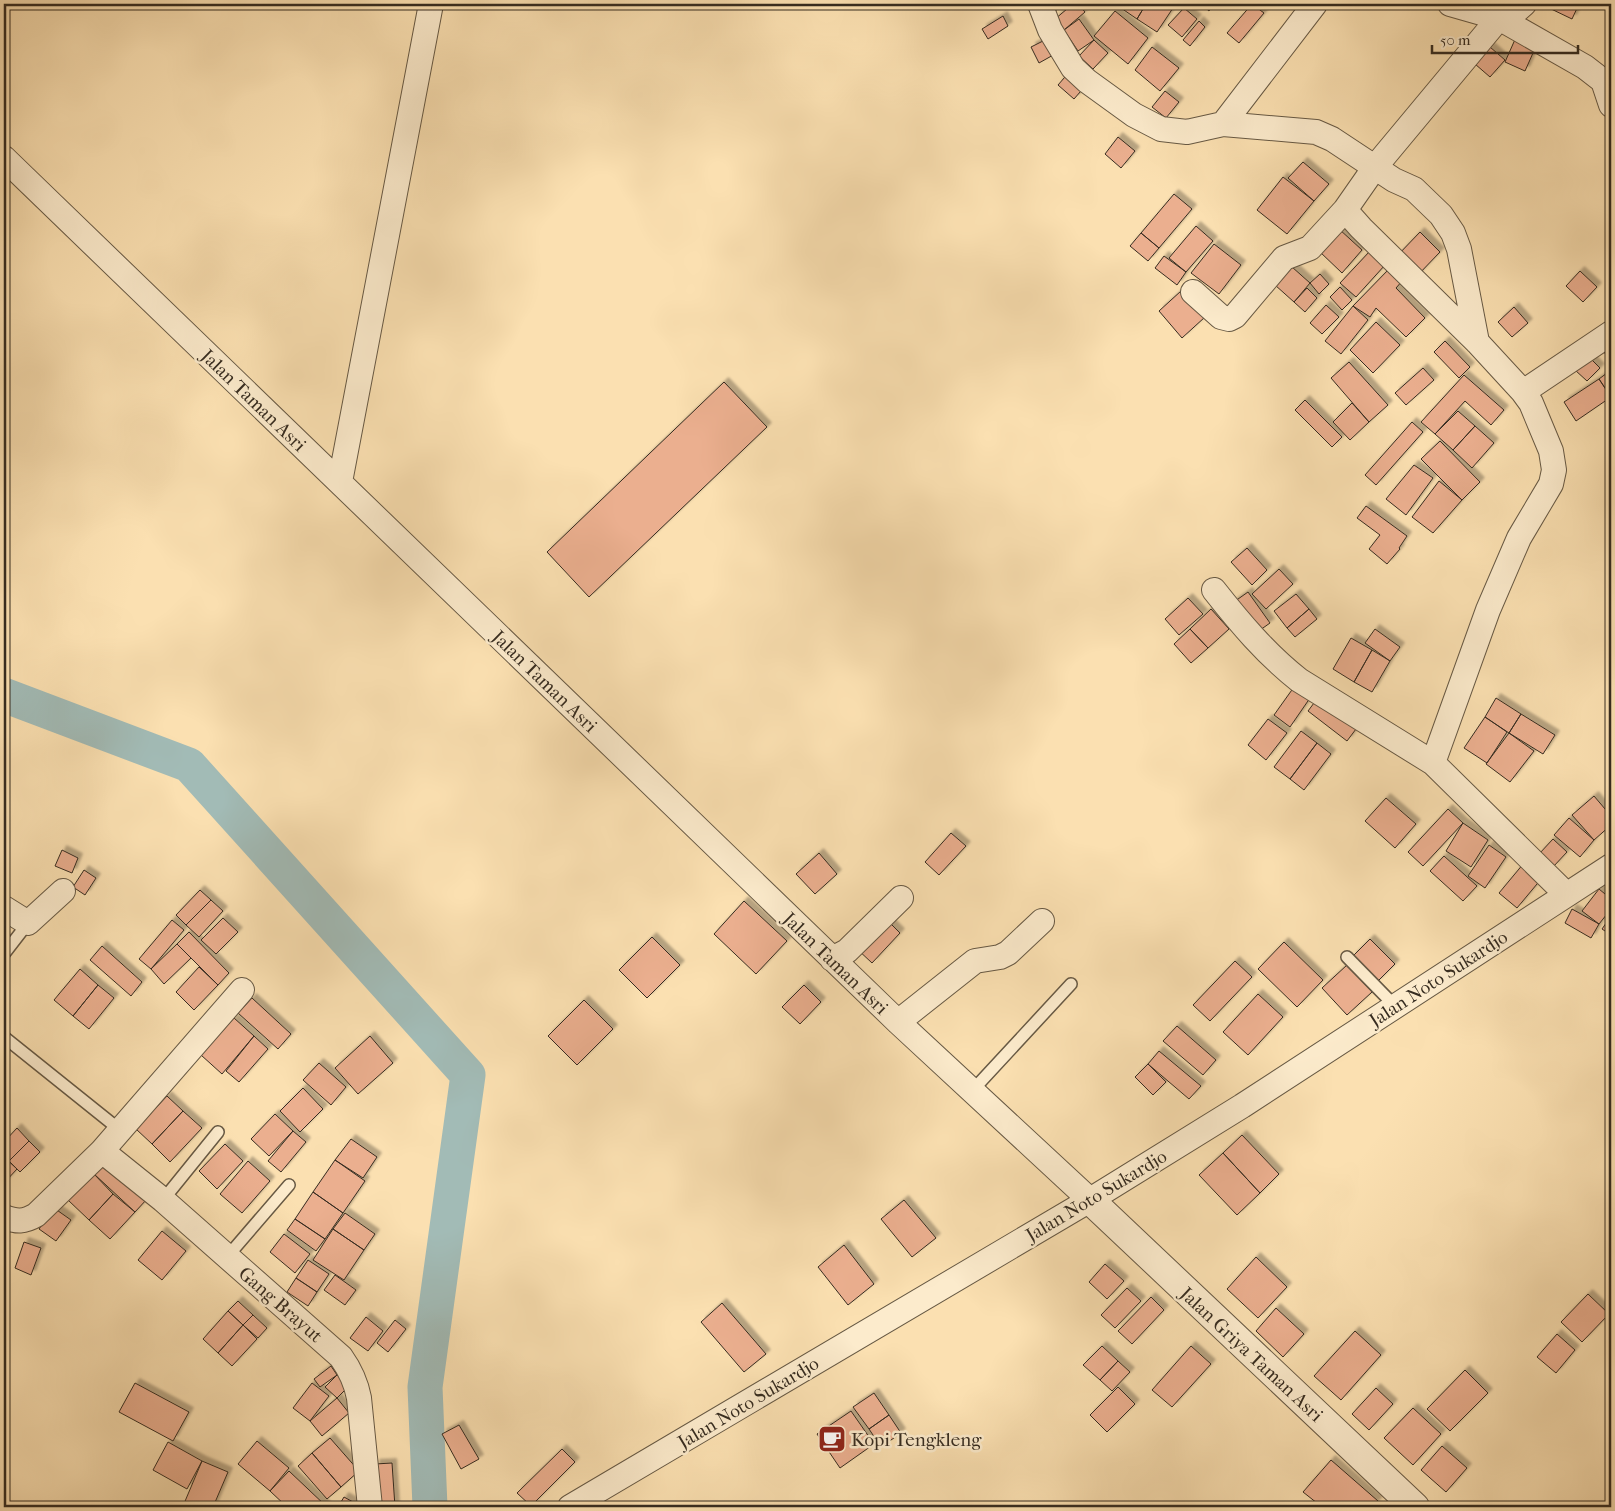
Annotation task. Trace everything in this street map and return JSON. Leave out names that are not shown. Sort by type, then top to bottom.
[{"type":"street","points":[[340,482],[431,4]]},
{"type":"street","points":[[1040,4],[1050,30],[1073,68],[1087,81],[1134,114],[1161,129],[1187,132],[1223,124],[1316,132],[1332,139],[1394,180],[1414,189],[1426,199],[1453,233],[1459,249],[1477,342]]},
{"type":"street","points":[[1223,124],[1315,4]]},
{"type":"street","points":[[1450,4],[1499,18],[1598,76],[1606,87],[1611,105]]},
{"type":"street","points":[[1193,292],[1222,317],[1229,319],[1235,316],[1284,258],[1310,248],[1345,210],[1375,167],[1499,18],[1524,4]]},
{"type":"street","name":"Jalan Taman Asri","points":[[4,158],[832,959],[1090,1200]]},
{"type":"street","points":[[1345,210],[1374,242],[1477,342],[1523,392],[1531,403],[1551,451],[1554,470],[1551,484],[1519,538],[1488,610],[1433,763]]},
{"type":"street","points":[[1523,392],[1611,333]]},
{"type":"street","points":[[1214,590],[1263,649],[1283,667],[1299,680],[1433,763],[1566,894]]},
{"type":"street","name":"Jalan Noto Sukardjo","points":[[570,1507],[1090,1200],[1242,1106],[1611,866]]},
{"type":"street","points":[[4,908],[28,923],[62,891]]},
{"type":"street","points":[[832,959],[847,951],[901,898]]},
{"type":"street","points":[[898,1022],[975,961],[1008,954],[1042,921]]},
{"type":"street","points":[[4,1217],[13,1221],[26,1221],[36,1214],[102,1151],[242,990]]},
{"type":"street","name":"Gang Brayut","points":[[102,1151],[163,1200],[342,1358],[350,1368],[356,1380],[359,1398],[370,1507]]},
{"type":"street","name":"Jalan Griya Taman Asri","points":[[1090,1200],[1415,1507]]},
{"type":"lane","points":[[4,954],[28,923]]},
{"type":"lane","points":[[1347,957],[1395,1006]]},
{"type":"lane","points":[[972,1091],[1071,984]]},
{"type":"lane","points":[[4,1038],[120,1130]]},
{"type":"lane","points":[[163,1200],[218,1132]]},
{"type":"lane","points":[[227,1257],[289,1186]]},
{"type":"building","points":[[1045,4],[1070,4],[1049,13]]},
{"type":"building","points":[[1073,4],[1078,4],[1085,12],[1064,30],[1055,19]]},
{"type":"building","points":[[1123,4],[1146,4],[1137,19],[1121,8]]},
{"type":"building","points":[[1146,4],[1167,4],[1173,8],[1157,32],[1137,19]]},
{"type":"building","points":[[1201,4],[1214,4],[1209,11]]},
{"type":"building","points":[[1252,4],[1264,13],[1239,43],[1227,33]]},
{"type":"building","points":[[1548,4],[1579,4],[1572,19],[1547,7]]},
{"type":"building","points":[[1184,8],[1197,19],[1182,37],[1168,25]]},
{"type":"building","points":[[1115,11],[1148,38],[1128,64],[1094,36]]},
{"type":"building","points":[[1003,16],[1008,26],[988,39],[982,29]]},
{"type":"building","points":[[1079,19],[1094,40],[1078,51],[1064,30]]},
{"type":"building","points":[[1199,21],[1205,27],[1190,46],[1183,40]]},
{"type":"building","points":[[1517,35],[1537,44],[1525,71],[1505,62]]},
{"type":"building","points":[[1047,39],[1055,54],[1039,63],[1031,47]]},
{"type":"building","points":[[1094,40],[1108,53],[1093,69],[1079,56]]},
{"type":"building","points":[[1152,47],[1179,68],[1160,91],[1135,70]]},
{"type":"building","points":[[1490,47],[1505,60],[1490,77],[1475,64]]},
{"type":"building","points":[[1071,70],[1087,84],[1074,99],[1058,85]]},
{"type":"building","points":[[1165,91],[1179,102],[1166,118],[1152,107]]},
{"type":"building","points":[[1118,137],[1135,151],[1121,168],[1105,154]]},
{"type":"building","points":[[1303,162],[1329,184],[1314,201],[1288,178]]},
{"type":"building","points":[[1283,177],[1314,201],[1287,234],[1257,210]]},
{"type":"building","points":[[1174,194],[1192,209],[1159,248],[1141,233]]},
{"type":"building","points":[[1196,226],[1213,241],[1186,272],[1169,258]]},
{"type":"building","points":[[1339,229],[1362,250],[1342,273],[1319,251]]},
{"type":"building","points":[[1420,232],[1440,252],[1416,277],[1396,257]]},
{"type":"building","points":[[1141,233],[1159,248],[1148,261],[1130,246]]},
{"type":"building","points":[[1214,244],[1241,265],[1219,294],[1191,273]]},
{"type":"building","points":[[1370,251],[1385,265],[1356,297],[1340,283]]},
{"type":"building","points":[[1164,256],[1186,272],[1177,285],[1155,268]]},
{"type":"building","points":[[1292,267],[1310,283],[1294,302],[1275,285]]},
{"type":"building","points":[[1390,268],[1403,280],[1396,288],[1425,318],[1406,337],[1376,308],[1370,317],[1353,306]]},
{"type":"building","points":[[1580,271],[1597,287],[1583,302],[1566,286]]},
{"type":"building","points":[[1320,274],[1329,284],[1319,294],[1310,283]]},
{"type":"building","points":[[1340,287],[1352,300],[1342,310],[1330,297]]},
{"type":"building","points":[[1307,288],[1317,298],[1305,312],[1294,302]]},
{"type":"building","points":[[1181,291],[1205,317],[1182,338],[1159,311]]},
{"type":"building","points":[[1326,305],[1339,317],[1322,334],[1310,323]]},
{"type":"building","points":[[1353,306],[1368,320],[1341,354],[1325,341]]},
{"type":"building","points":[[1514,307],[1528,323],[1512,337],[1498,322]]},
{"type":"building","points":[[1376,322],[1400,345],[1373,373],[1350,350]]},
{"type":"building","points":[[1445,341],[1470,367],[1459,378],[1434,352]]},
{"type":"building","points":[[1611,343],[1611,362],[1602,349]]},
{"type":"building","points":[[1588,356],[1600,368],[1587,381],[1575,370]]},
{"type":"building","points":[[1349,362],[1388,405],[1369,422],[1331,378]]},
{"type":"building","points":[[1423,368],[1434,380],[1406,405],[1395,393]]},
{"type":"building","points":[[1611,370],[1611,397],[1599,379]]},
{"type":"building","points":[[1464,375],[1504,410],[1491,425],[1465,401],[1435,434],[1421,422]]},
{"type":"building","points":[[1599,379],[1611,397],[1576,421],[1564,402]]},
{"type":"building","points":[[724,382],[767,427],[589,597],[547,552]]},
{"type":"building","points":[[1305,400],[1342,437],[1332,447],[1295,410]]},
{"type":"building","points":[[1352,403],[1369,422],[1350,440],[1333,422]]},
{"type":"building","points":[[1458,411],[1475,426],[1453,450],[1435,434]]},
{"type":"building","points":[[1412,422],[1423,432],[1376,485],[1365,475]]},
{"type":"building","points":[[1475,426],[1494,443],[1472,468],[1453,450]]},
{"type":"building","points":[[1440,441],[1480,482],[1462,500],[1421,459]]},
{"type":"building","points":[[1414,465],[1433,478],[1406,515],[1386,499]]},
{"type":"building","points":[[1439,481],[1462,500],[1433,533],[1412,517]]},
{"type":"building","points":[[1366,506],[1407,536],[1400,549],[1387,564],[1369,549],[1380,535],[1357,518]]},
{"type":"building","points":[[1247,548],[1267,570],[1252,585],[1231,562]]},
{"type":"building","points":[[1279,569],[1293,584],[1266,609],[1252,594]]},
{"type":"building","points":[[1248,592],[1270,623],[1253,635],[1231,604]]},
{"type":"building","points":[[1296,594],[1309,609],[1287,628],[1274,611]]},
{"type":"building","points":[[1188,598],[1203,614],[1179,635],[1165,619]]},
{"type":"building","points":[[1211,609],[1229,629],[1208,648],[1190,629]]},
{"type":"building","points":[[1309,609],[1317,619],[1295,637],[1287,628]]},
{"type":"building","points":[[1190,629],[1208,648],[1191,663],[1174,644]]},
{"type":"building","points":[[1375,629],[1400,647],[1390,661],[1365,643]]},
{"type":"building","points":[[1351,638],[1372,650],[1354,682],[1333,669]]},
{"type":"building","points":[[1372,650],[1390,661],[1372,692],[1354,682]]},
{"type":"building","points":[[1294,687],[1310,698],[1290,727],[1274,715]]},
{"type":"building","points":[[1496,698],[1521,714],[1509,733],[1485,717]]},
{"type":"building","points":[[1317,699],[1356,729],[1347,741],[1308,711]]},
{"type":"building","points":[[1521,714],[1555,735],[1543,754],[1509,733]]},
{"type":"building","points":[[1485,717],[1507,732],[1487,763],[1464,748]]},
{"type":"building","points":[[1268,719],[1287,733],[1266,760],[1248,745]]},
{"type":"building","points":[[1301,731],[1317,743],[1290,779],[1274,767]]},
{"type":"building","points":[[1509,733],[1534,751],[1510,782],[1486,764]]},
{"type":"building","points":[[1317,743],[1331,754],[1304,790],[1290,779]]},
{"type":"building","points":[[1594,796],[1611,816],[1611,825],[1594,840],[1572,815]]},
{"type":"building","points":[[1386,798],[1416,824],[1395,848],[1365,821]]},
{"type":"building","points":[[1448,809],[1463,823],[1423,866],[1408,852]]},
{"type":"building","points":[[1569,818],[1594,840],[1580,857],[1554,835]]},
{"type":"building","points":[[1463,823],[1488,840],[1471,867],[1446,851]]},
{"type":"building","points":[[951,833],[966,846],[939,875],[925,862]]},
{"type":"building","points":[[1553,839],[1567,852],[1553,867],[1539,854]]},
{"type":"building","points":[[1489,845],[1506,857],[1485,888],[1468,876]]},
{"type":"building","points":[[62,850],[78,858],[72,873],[55,866]]},
{"type":"building","points":[[819,853],[837,874],[815,894],[796,874]]},
{"type":"building","points":[[1444,856],[1477,886],[1463,901],[1430,871]]},
{"type":"building","points":[[1524,863],[1542,878],[1517,908],[1499,893]]},
{"type":"building","points":[[84,870],[96,878],[85,895],[73,887]]},
{"type":"building","points":[[1599,889],[1611,899],[1611,909],[1599,924],[1582,911]]},
{"type":"building","points":[[200,890],[211,900],[186,925],[176,915]]},
{"type":"building","points":[[211,900],[223,911],[199,937],[186,925]]},
{"type":"building","points":[[744,901],[787,941],[756,974],[714,934]]},
{"type":"building","points":[[1572,909],[1599,924],[1591,938],[1565,923]]},
{"type":"building","points":[[1611,916],[1611,935],[1602,929]]},
{"type":"building","points":[[884,917],[900,933],[872,963],[856,948]]},
{"type":"building","points":[[223,918],[238,932],[216,954],[201,940]]},
{"type":"building","points":[[172,920],[184,930],[151,969],[139,959]]},
{"type":"building","points":[[189,932],[229,973],[218,985],[177,944]]},
{"type":"building","points":[[652,937],[680,965],[647,998],[619,970]]},
{"type":"building","points":[[1370,939],[1395,964],[1376,983],[1352,957]]},
{"type":"building","points":[[1284,942],[1323,980],[1297,1007],[1258,969]]},
{"type":"building","points":[[177,944],[191,958],[164,984],[151,969]]},
{"type":"building","points":[[102,946],[142,982],[131,996],[90,960]]},
{"type":"building","points":[[1235,961],[1252,977],[1210,1021],[1193,1005]]},
{"type":"building","points":[[1347,965],[1372,992],[1347,1015],[1322,988]]},
{"type":"building","points":[[199,967],[218,985],[194,1010],[176,992]]},
{"type":"building","points":[[80,969],[98,985],[73,1016],[54,1000]]},
{"type":"building","points":[[98,985],[114,998],[89,1029],[73,1016]]},
{"type":"building","points":[[804,985],[821,1002],[800,1024],[782,1007]]},
{"type":"building","points":[[1258,994],[1283,1017],[1248,1055],[1223,1032]]},
{"type":"building","points":[[252,998],[291,1034],[278,1049],[238,1013]]},
{"type":"building","points":[[584,1000],[613,1029],[577,1065],[548,1036]]},
{"type":"building","points":[[234,1018],[254,1036],[222,1074],[201,1055]]},
{"type":"building","points":[[1177,1026],[1216,1060],[1203,1075],[1163,1041]]},
{"type":"building","points":[[254,1036],[268,1049],[239,1082],[226,1071]]},
{"type":"building","points":[[370,1036],[393,1063],[358,1094],[335,1068]]},
{"type":"building","points":[[1159,1051],[1201,1086],[1189,1099],[1148,1064]]},
{"type":"building","points":[[319,1063],[346,1087],[331,1105],[303,1080]]},
{"type":"building","points":[[1148,1064],[1166,1082],[1153,1095],[1135,1077]]},
{"type":"building","points":[[303,1088],[323,1109],[300,1132],[280,1111]]},
{"type":"building","points":[[167,1096],[183,1111],[152,1144],[136,1129]]},
{"type":"building","points":[[183,1111],[202,1128],[170,1162],[152,1144]]},
{"type":"building","points":[[275,1114],[293,1131],[269,1156],[251,1139]]},
{"type":"building","points":[[17,1128],[29,1141],[9,1161],[4,1155],[4,1142]]},
{"type":"building","points":[[293,1131],[306,1142],[281,1172],[268,1161]]},
{"type":"building","points":[[1242,1135],[1279,1174],[1260,1193],[1223,1153]]},
{"type":"building","points":[[351,1139],[377,1157],[363,1178],[335,1160]]},
{"type":"building","points":[[29,1141],[40,1152],[20,1172],[9,1161]]},
{"type":"building","points":[[225,1144],[243,1161],[217,1189],[199,1171]]},
{"type":"building","points":[[1223,1153],[1260,1193],[1237,1215],[1199,1175]]},
{"type":"building","points":[[4,1157],[17,1169],[4,1183]]},
{"type":"building","points":[[105,1160],[147,1199],[135,1212],[93,1173]]},
{"type":"building","points":[[335,1160],[365,1181],[343,1213],[313,1192]]},
{"type":"building","points":[[248,1161],[270,1181],[242,1213],[220,1194]]},
{"type":"building","points":[[93,1173],[113,1194],[89,1220],[68,1200]]},
{"type":"building","points":[[313,1192],[343,1213],[325,1239],[295,1219]]},
{"type":"building","points":[[113,1194],[135,1212],[110,1239],[89,1220]]},
{"type":"building","points":[[904,1200],[936,1238],[912,1257],[881,1219]]},
{"type":"building","points":[[54,1208],[71,1220],[56,1241],[39,1229]]},
{"type":"building","points":[[345,1213],[375,1234],[364,1250],[333,1229]]},
{"type":"building","points":[[295,1219],[325,1239],[316,1251],[287,1230]]},
{"type":"building","points":[[333,1229],[364,1250],[344,1280],[313,1260]]},
{"type":"building","points":[[162,1231],[186,1251],[162,1280],[138,1260]]},
{"type":"building","points":[[284,1234],[310,1254],[295,1273],[270,1252]]},
{"type":"building","points":[[24,1242],[41,1248],[31,1275],[15,1268]]},
{"type":"building","points":[[844,1245],[874,1284],[848,1305],[818,1267]]},
{"type":"building","points":[[1256,1257],[1287,1287],[1258,1318],[1227,1289]]},
{"type":"building","points":[[308,1260],[329,1274],[317,1292],[296,1278]]},
{"type":"building","points":[[1105,1264],[1124,1281],[1107,1299],[1089,1282]]},
{"type":"building","points":[[335,1275],[356,1290],[345,1305],[324,1290]]},
{"type":"building","points":[[296,1278],[317,1292],[308,1306],[287,1292]]},
{"type":"building","points":[[1127,1288],[1141,1301],[1115,1328],[1101,1315]]},
{"type":"building","points":[[1588,1294],[1609,1314],[1582,1342],[1561,1322]]},
{"type":"building","points":[[1151,1297],[1164,1310],[1132,1344],[1118,1331]]},
{"type":"building","points":[[238,1301],[253,1315],[243,1325],[228,1311]]},
{"type":"building","points":[[722,1303],[766,1354],[744,1372],[701,1322]]},
{"type":"building","points":[[1276,1308],[1304,1334],[1283,1357],[1256,1331]]},
{"type":"building","points":[[228,1311],[243,1325],[218,1353],[203,1339]]},
{"type":"building","points":[[253,1315],[267,1328],[258,1338],[243,1325]]},
{"type":"building","points":[[366,1317],[383,1331],[368,1351],[350,1338]]},
{"type":"building","points":[[395,1320],[406,1329],[388,1352],[377,1343]]},
{"type":"building","points":[[243,1325],[257,1339],[232,1366],[218,1353]]},
{"type":"building","points":[[1355,1331],[1381,1355],[1341,1400],[1314,1376]]},
{"type":"building","points":[[1557,1334],[1575,1350],[1556,1373],[1537,1357]]},
{"type":"building","points":[[1102,1346],[1118,1361],[1100,1380],[1083,1365]]},
{"type":"building","points":[[1191,1346],[1211,1364],[1172,1407],[1152,1390]]},
{"type":"building","points":[[1118,1361],[1130,1372],[1112,1391],[1100,1380]]},
{"type":"building","points":[[331,1366],[337,1375],[320,1387],[314,1379]]},
{"type":"building","points":[[1465,1370],[1488,1393],[1450,1431],[1427,1409]]},
{"type":"building","points":[[337,1375],[349,1386],[337,1398],[325,1387]]},
{"type":"building","points":[[135,1383],[189,1412],[173,1441],[119,1412]]},
{"type":"building","points":[[312,1383],[329,1396],[310,1421],[293,1408]]},
{"type":"building","points":[[1118,1387],[1135,1404],[1107,1432],[1090,1415]]},
{"type":"building","points":[[1376,1388],[1393,1404],[1369,1430],[1352,1414]]},
{"type":"building","points":[[874,1393],[889,1415],[869,1429],[853,1407]]},
{"type":"building","points":[[337,1398],[349,1413],[322,1436],[310,1421]]},
{"type":"building","points":[[1413,1408],[1441,1434],[1413,1465],[1384,1438]]},
{"type":"building","points":[[851,1411],[874,1444],[840,1468],[817,1434]]},
{"type":"building","points":[[889,1415],[901,1433],[881,1447],[869,1429]]},
{"type":"building","points":[[459,1425],[479,1459],[461,1469],[442,1434]]},
{"type":"building","points":[[330,1438],[359,1471],[341,1487],[312,1453]]},
{"type":"building","points":[[257,1441],[289,1468],[270,1491],[238,1464]]},
{"type":"building","points":[[168,1442],[202,1461],[187,1489],[153,1470]]},
{"type":"building","points":[[1442,1446],[1467,1468],[1446,1492],[1421,1470]]},
{"type":"building","points":[[562,1449],[575,1462],[531,1506],[517,1493]]},
{"type":"building","points":[[312,1453],[341,1487],[327,1499],[298,1466]]},
{"type":"building","points":[[1331,1460],[1378,1501],[1372,1507],[1322,1507],[1303,1492]]},
{"type":"building","points":[[202,1461],[228,1472],[213,1507],[183,1506]]},
{"type":"building","points":[[392,1463],[395,1507],[378,1507],[375,1464]]},
{"type":"building","points":[[289,1471],[327,1507],[287,1507],[270,1491]]},
{"type":"building","points":[[344,1497],[362,1507],[338,1507]]},
{"type":"waterway","points":[[4,695],[189,765],[468,1075],[425,1387],[430,1507]]},
{"type":"place","name":"Kopi Tengkleng","points":[[832,1439]]}]
